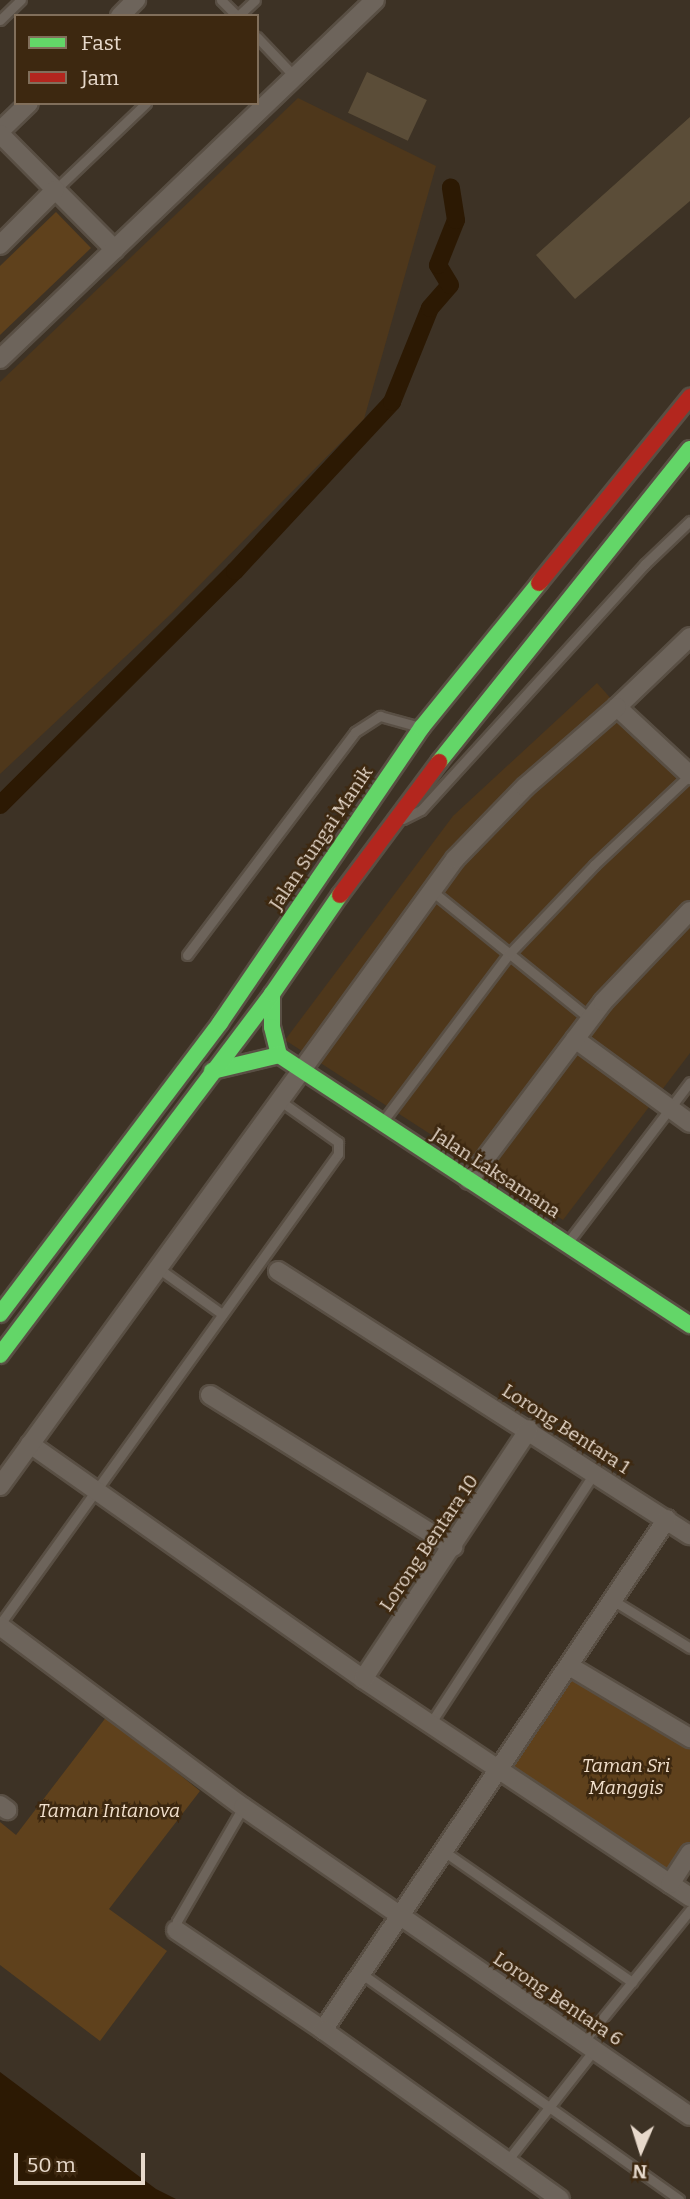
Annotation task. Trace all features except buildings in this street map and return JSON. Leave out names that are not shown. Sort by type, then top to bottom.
[{"type":"main road","name":"Jalan Sungai Manik","points":[[0,1314],[220,1023],[422,727],[690,397]]},
{"type":"main road","points":[[0,1355],[272,994],[384,830],[690,449]]},
{"type":"main road","points":[[212,1071],[279,1055],[272,1027],[272,994]]},
{"type":"main road","name":"Jalan Laksamana","points":[[279,1055],[690,1325]]},
{"type":"street","points":[[122,14],[136,0]]},
{"type":"street","points":[[0,359],[374,0]]},
{"type":"street","points":[[27,105],[0,132],[115,250]]},
{"type":"street","points":[[0,245],[55,190]]},
{"type":"street","points":[[0,1486],[300,1070],[479,831],[617,707],[690,637]]},
{"type":"street","points":[[617,707],[690,775]]},
{"type":"street","points":[[469,1180],[590,1019],[690,911]]},
{"type":"street","points":[[575,1039],[690,1123]]},
{"type":"street","name":"Lorong Bentara 1","points":[[278,1271],[529,1429],[690,1535]]},
{"type":"street","points":[[210,1395],[453,1548]]},
{"type":"street","name":"Lorong Bentara 10","points":[[363,1679],[453,1548],[529,1429]]},
{"type":"street","points":[[30,1444],[363,1679],[690,1897]]},
{"type":"street","points":[[323,2030],[402,1918],[498,1770],[571,1667],[667,1519]]},
{"type":"street","name":"Lorong Bentara 6","points":[[0,1625],[243,1807],[690,2116]]},
{"type":"street","points":[[571,1667],[690,1738]]},
{"type":"street","points":[[670,1884],[690,1853]]},
{"type":"street","points":[[176,1930],[323,2030],[560,2199]]},
{"type":"lane","points":[[0,20],[21,0]]},
{"type":"lane","points":[[222,0],[235,14]]},
{"type":"lane","points":[[239,14],[255,0]]},
{"type":"lane","points":[[259,39],[295,77]]},
{"type":"lane","points":[[55,190],[144,105]]},
{"type":"lane","points":[[384,830],[421,810],[645,564],[690,521]]},
{"type":"lane","points":[[187,955],[355,732],[380,716],[422,727]]},
{"type":"lane","points":[[382,1124],[509,954],[594,865],[690,775]]},
{"type":"lane","points":[[432,891],[590,1019]]},
{"type":"lane","points":[[567,1244],[690,1082]]},
{"type":"lane","points":[[0,1625],[340,1148],[279,1100]]},
{"type":"lane","points":[[158,1268],[222,1314]]},
{"type":"lane","points":[[430,1724],[595,1472]]},
{"type":"lane","points":[[614,1601],[690,1648]]},
{"type":"lane","points":[[176,1930],[177,1921],[243,1807]]},
{"type":"lane","points":[[445,1852],[632,1982]]},
{"type":"lane","points":[[507,2161],[550,2106],[632,1982],[690,1910]]},
{"type":"lane","points":[[362,1974],[679,2199]]},
{"type":"shaded area","points":[[298,98],[436,166],[364,419],[172,613],[0,774],[0,382]]},
{"type":"shaded area","points":[[597,683],[690,787],[690,1053],[563,1220],[285,1040],[453,816]]},
{"type":"shaded area","points":[[0,2072],[156,2189],[176,2199],[0,2199]]},
{"type":"green space","points":[[56,212],[91,248],[0,335],[0,266]]},
{"type":"green space","name":"Taman Sri Manggis","points":[[574,1676],[690,1745],[690,1843],[669,1876],[505,1769]]},
{"type":"green space","name":"Taman Intanova","points":[[107,1716],[200,1791],[109,1909],[167,1951],[100,2041],[0,1965],[0,1822],[16,1835]]},
{"type":"waterway","points":[[0,805],[235,571],[392,402],[430,308],[450,285],[438,265],[456,220],[451,187]]},
{"type":"traffic: fast","points":[[439,762],[690,449]]},
{"type":"traffic: fast","points":[[0,1314],[220,1023],[422,727],[539,583]]},
{"type":"traffic: fast","points":[[0,1355],[272,994],[340,895]]},
{"type":"traffic: fast","points":[[272,994],[272,1027],[279,1055],[690,1325]]},
{"type":"traffic: fast","points":[[212,1071],[279,1055]]},
{"type":"traffic: jam","points":[[539,583],[690,397]]},
{"type":"traffic: jam","points":[[340,895],[439,762]]}]
